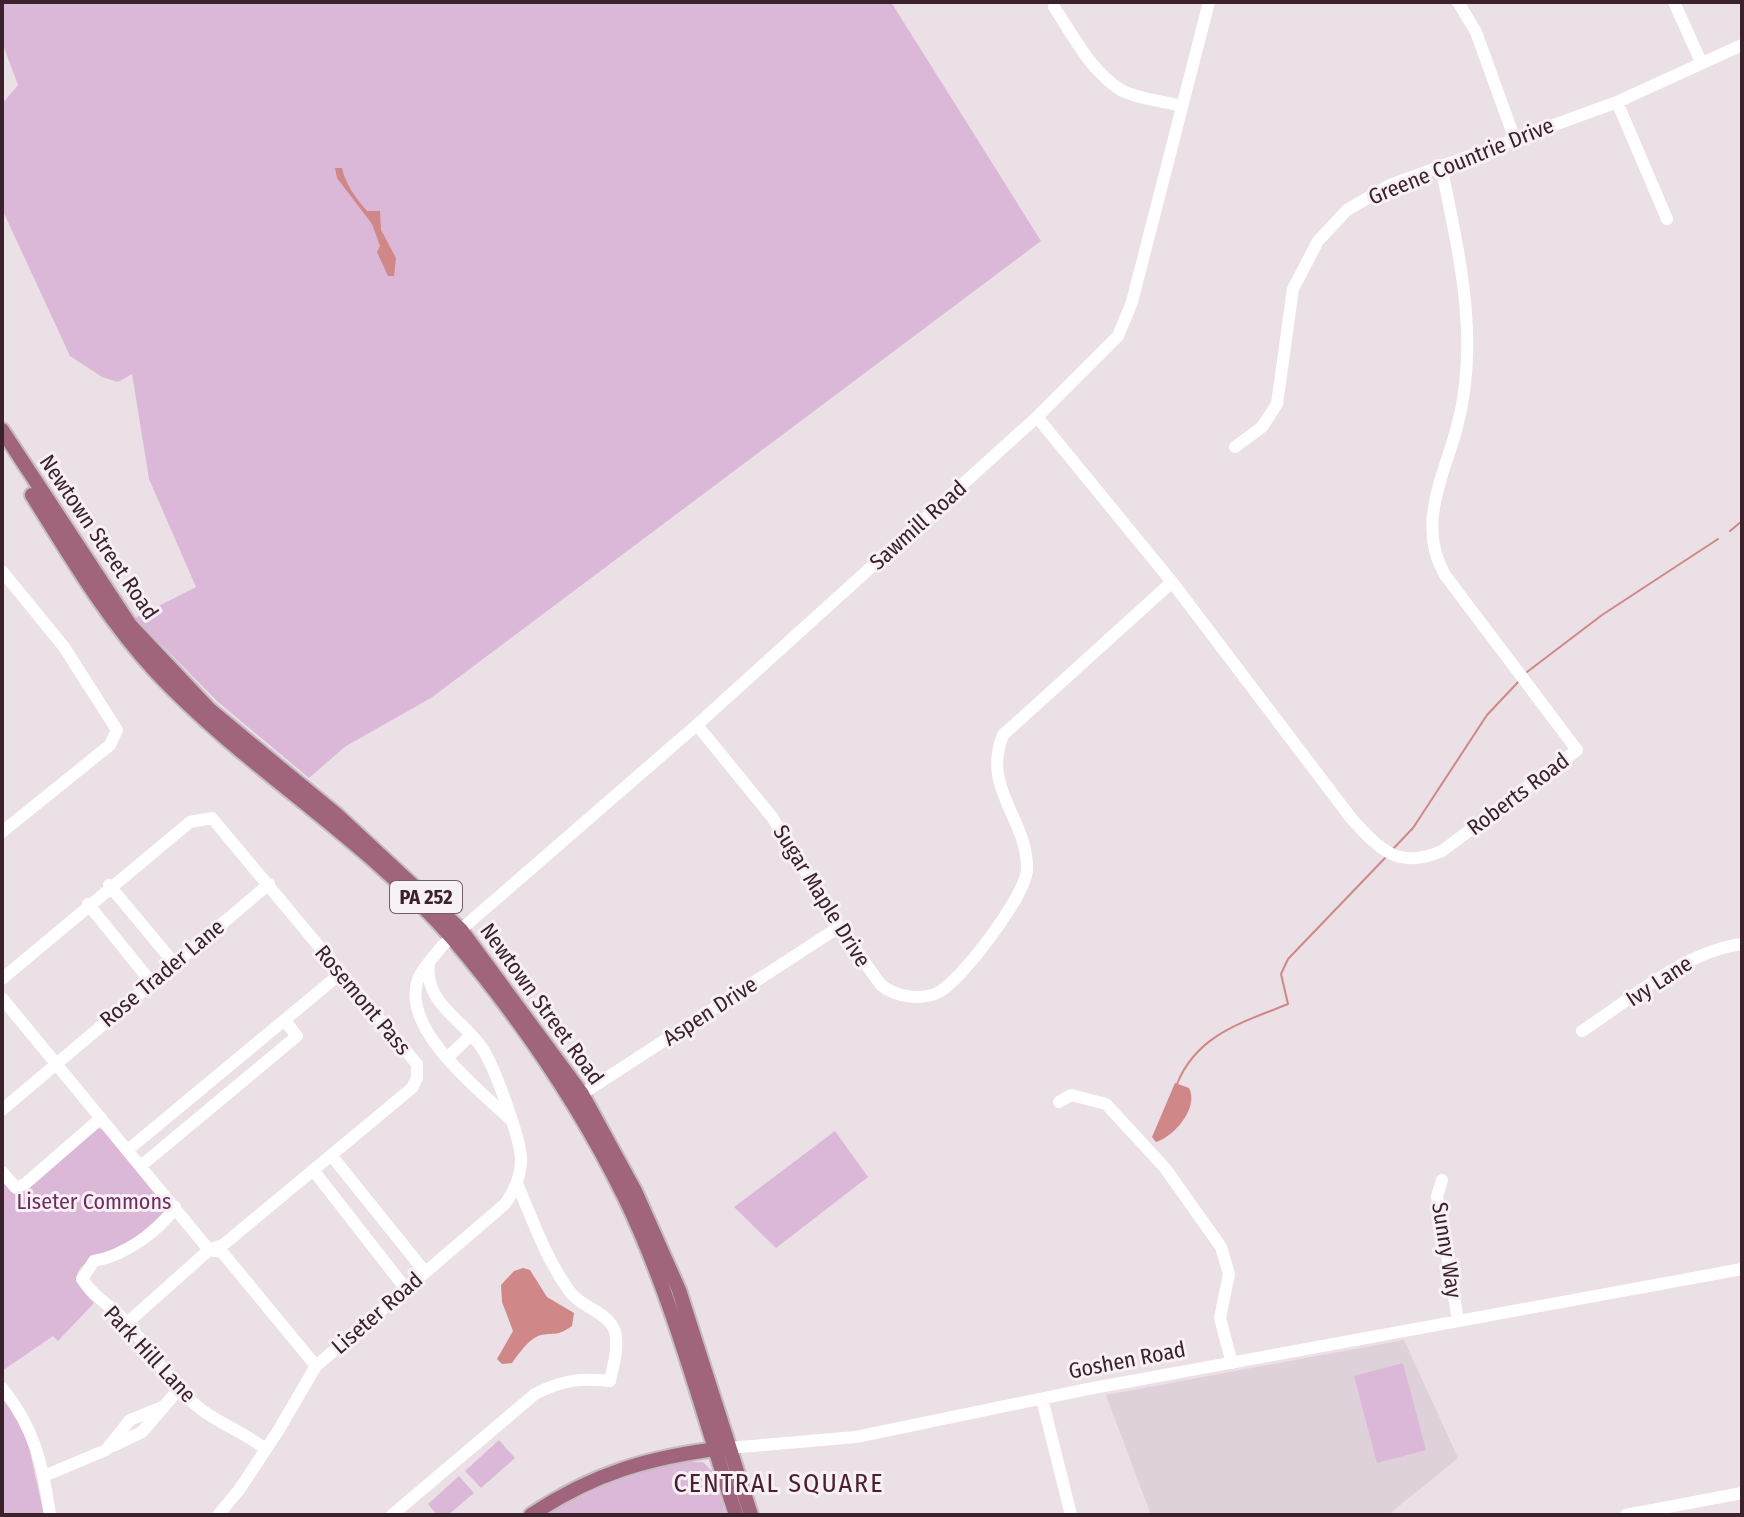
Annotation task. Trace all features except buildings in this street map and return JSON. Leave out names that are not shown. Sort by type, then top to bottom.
[{"type":"main road","name":"Newtown Street Road","points":[[2,430],[130,625],[210,710],[337,815],[456,934],[582,1094],[635,1191],[665,1257],[723,1449],[736,1515]]},
{"type":"main road","name":"Newtown Street Road","points":[[2,449],[87,582],[157,673],[194,709],[456,934],[528,1034],[576,1107],[625,1199],[751,1515]]},
{"type":"main road","points":[[652,1266],[665,1257]]},
{"type":"main road","name":"Goshen Road","points":[[531,1515],[591,1480],[636,1463],[723,1449]]},
{"type":"street","name":"Sawmill Road","points":[[456,934],[697,725],[1037,417],[1111,344],[1124,326],[1209,2]]},
{"type":"street","points":[[1458,2],[1476,32],[1514,137]]},
{"type":"street","points":[[1674,2],[1701,62]]},
{"type":"street","points":[[1054,7],[1098,71],[1124,92],[1182,106]]},
{"type":"street","name":"Greene Countrie Drive","points":[[1235,447],[1262,427],[1277,404],[1293,289],[1318,241],[1333,222],[1390,185],[1514,137],[1617,102],[1742,45]]},
{"type":"street","points":[[1617,102],[1667,219]]},
{"type":"street","name":"Roberts Road","points":[[1037,417],[1172,582],[1351,818],[1380,849],[1406,859],[1425,858],[1442,851],[1577,750],[1445,575],[1435,551],[1433,505],[1460,411],[1468,324],[1441,165]]},
{"type":"street","points":[[2,571],[64,647],[117,730],[110,745],[2,832]]},
{"type":"street","name":"Sugar Maple Drive","points":[[697,725],[772,817],[874,978],[889,992],[910,996],[929,995],[957,979],[1026,881],[1027,859],[996,776],[995,761],[1003,735],[1172,582]]},
{"type":"street","name":"Rosemont Pass","points":[[2,979],[109,885],[190,822],[212,818],[417,1064],[417,1078],[412,1088],[223,1245],[209,1250],[127,1323]]},
{"type":"street","name":"Rose Trader Lane","points":[[2,1110],[269,884]]},
{"type":"street","points":[[109,885],[174,963]]},
{"type":"street","points":[[88,904],[151,982]]},
{"type":"street","name":"Aspen Drive","points":[[582,1094],[839,927]]},
{"type":"street","points":[[456,934],[417,980],[417,1009],[423,1026],[448,1057],[509,1118]]},
{"type":"street","name":"Ivy Lane","points":[[1582,1031],[1691,960],[1715,948],[1742,944]]},
{"type":"street","points":[[392,1515],[535,1394],[557,1383],[580,1378],[610,1381],[616,1353],[615,1333],[608,1319],[573,1296],[548,1262],[518,1186],[521,1158],[483,1049],[437,1003],[428,974],[429,963]]},
{"type":"street","points":[[129,1149],[286,1022],[340,974]]},
{"type":"street","points":[[2,998],[209,1250],[222,1252],[316,1366]]},
{"type":"street","points":[[142,1165],[297,1036],[286,1022]]},
{"type":"street","points":[[448,1057],[471,1035]]},
{"type":"street","points":[[233,1065],[246,1078]]},
{"type":"street","points":[[1059,1102],[1071,1095],[1106,1104],[1165,1168],[1221,1247],[1229,1274],[1220,1318],[1232,1363]]},
{"type":"street","points":[[2,1172],[16,1188],[25,1184],[97,1113]]},
{"type":"street","points":[[331,1155],[425,1272]]},
{"type":"street","points":[[313,1170],[406,1289]]},
{"type":"street","name":"Sunny Way","points":[[1442,1180],[1437,1196],[1458,1320]]},
{"type":"street","name":"Liseter Road","points":[[218,1515],[239,1490],[316,1366],[505,1204],[518,1186]]},
{"type":"street","name":"Park Hill Lane","points":[[175,1207],[134,1244],[112,1258],[94,1261],[82,1279],[95,1298],[113,1308],[127,1323],[179,1389],[203,1411],[265,1449]]},
{"type":"street","name":"Goshen Road","points":[[723,1449],[856,1437],[1458,1320],[1742,1269]]},
{"type":"street","points":[[2,1388],[26,1420],[44,1476],[50,1515]]},
{"type":"street","points":[[44,1476],[107,1449],[130,1420],[162,1407],[179,1389]]},
{"type":"street","points":[[1042,1399],[1071,1515]]},
{"type":"street","points":[[1626,1515],[1670,1511],[1742,1493]]},
{"type":"shaded area","points":[[335,168],[342,168],[352,191],[367,211],[380,211],[381,230],[396,258],[394,276],[388,276],[377,252],[380,246],[372,224],[337,178]]},
{"type":"shaded area","points":[[1175,1083],[1189,1088],[1191,1104],[1171,1134],[1156,1142],[1152,1137]]},
{"type":"shaded area","points":[[523,1268],[530,1270],[547,1297],[574,1313],[572,1326],[559,1333],[532,1339],[512,1363],[502,1364],[497,1359],[513,1331],[502,1302],[501,1285],[514,1271]]},
{"type":"shaded area","points":[[1404,1340],[1458,1458],[1388,1515],[1151,1515],[1106,1395]]},
{"type":"green space","points":[[2,2],[891,2],[1041,241],[431,698],[346,746],[309,778],[218,702],[135,618],[196,587],[149,479],[132,374],[118,382],[102,377],[70,356],[2,209],[2,104],[18,85],[2,42]]},
{"type":"green space","name":"Liseter Commons","points":[[97,1128],[102,1129],[166,1207],[124,1246],[94,1259],[79,1270],[82,1289],[94,1303],[58,1341],[53,1336],[2,1371],[2,1177],[14,1193]]},
{"type":"green space","points":[[835,1131],[868,1177],[776,1248],[734,1207]]},
{"type":"green space","points":[[1403,1363],[1426,1450],[1377,1463],[1354,1376]]},
{"type":"green space","points":[[2,1395],[26,1434],[44,1515],[2,1515]]},
{"type":"green space","points":[[499,1440],[515,1458],[481,1488],[465,1471]]},
{"type":"green space","points":[[690,1462],[703,1462],[713,1472],[726,1515],[547,1515],[616,1481]]},
{"type":"green space","points":[[459,1476],[474,1493],[448,1515],[437,1515],[428,1504]]},
{"type":"waterway","points":[[1730,531],[1742,521]]},
{"type":"waterway","points":[[1527,672],[1602,615],[1718,539]]},
{"type":"waterway","points":[[1392,850],[1413,828],[1487,715],[1520,680]]},
{"type":"waterway","points":[[1177,1084],[1186,1067],[1209,1041],[1239,1024],[1288,1004],[1281,974],[1288,959],[1385,858]]},
{"type":"district","name":"CENTRAL SQUARE","points":[[779,1483]]}]
